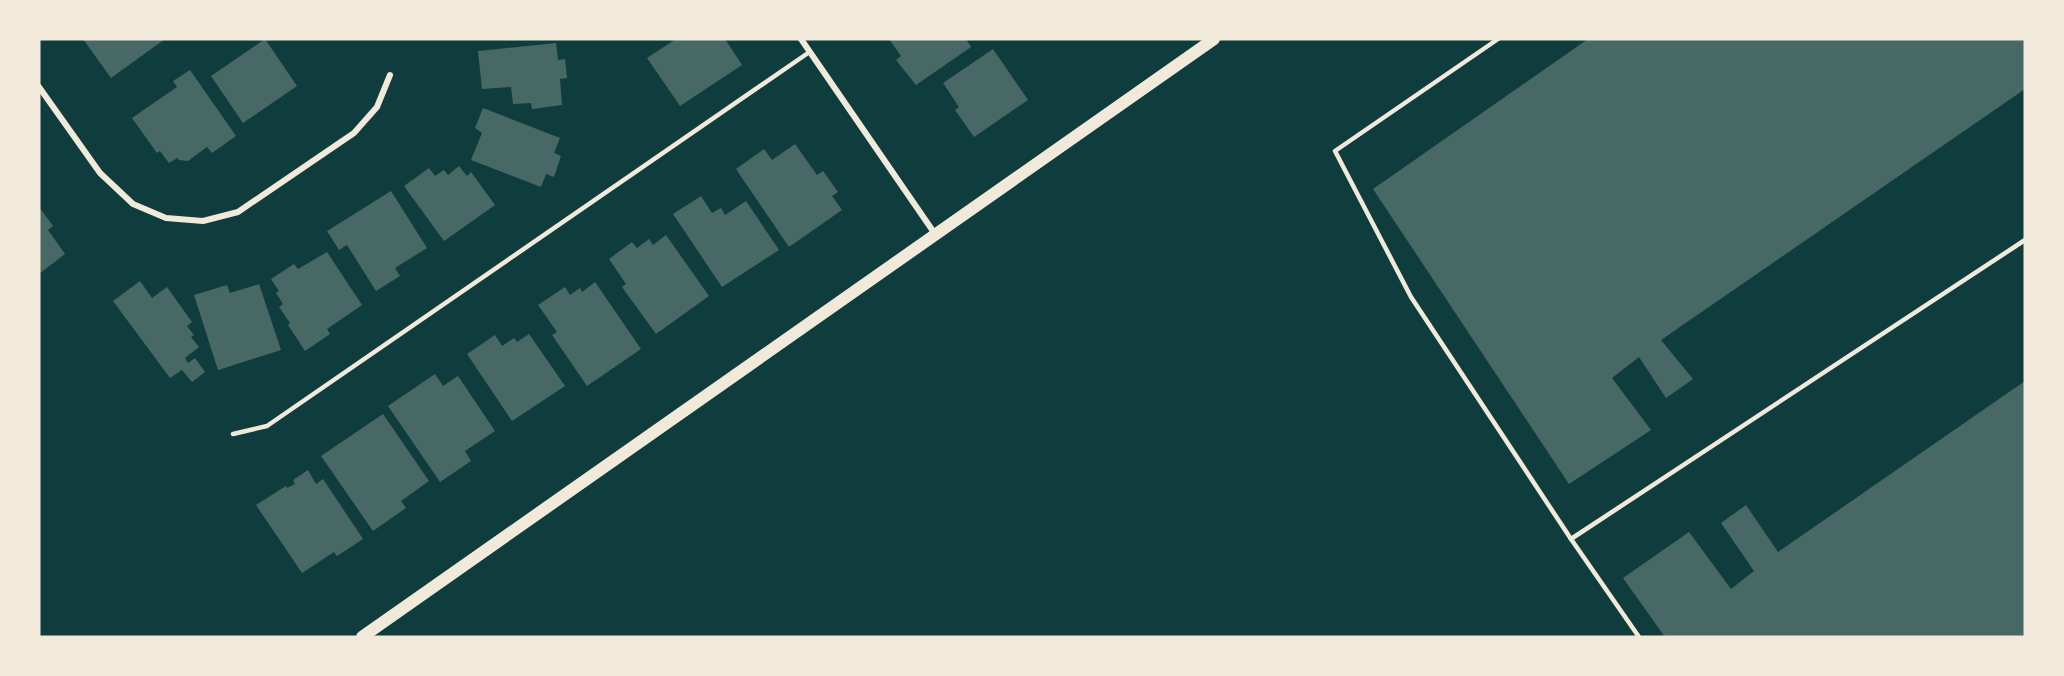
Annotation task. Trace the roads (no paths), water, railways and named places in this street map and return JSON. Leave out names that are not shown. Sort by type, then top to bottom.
[{"type":"main road","points":[[362,637],[1215,39]]},
{"type":"street","points":[[801,39],[936,234]]},
{"type":"street","points":[[39,87],[100,173],[133,204],[166,219],[203,221],[238,212],[354,133],[376,107],[390,75]]},
{"type":"lane","points":[[1498,39],[1335,152],[1411,297],[1571,539],[1639,637]]},
{"type":"lane","points":[[233,435],[267,426],[808,52]]},
{"type":"lane","points":[[1571,539],[2025,240]]}]
